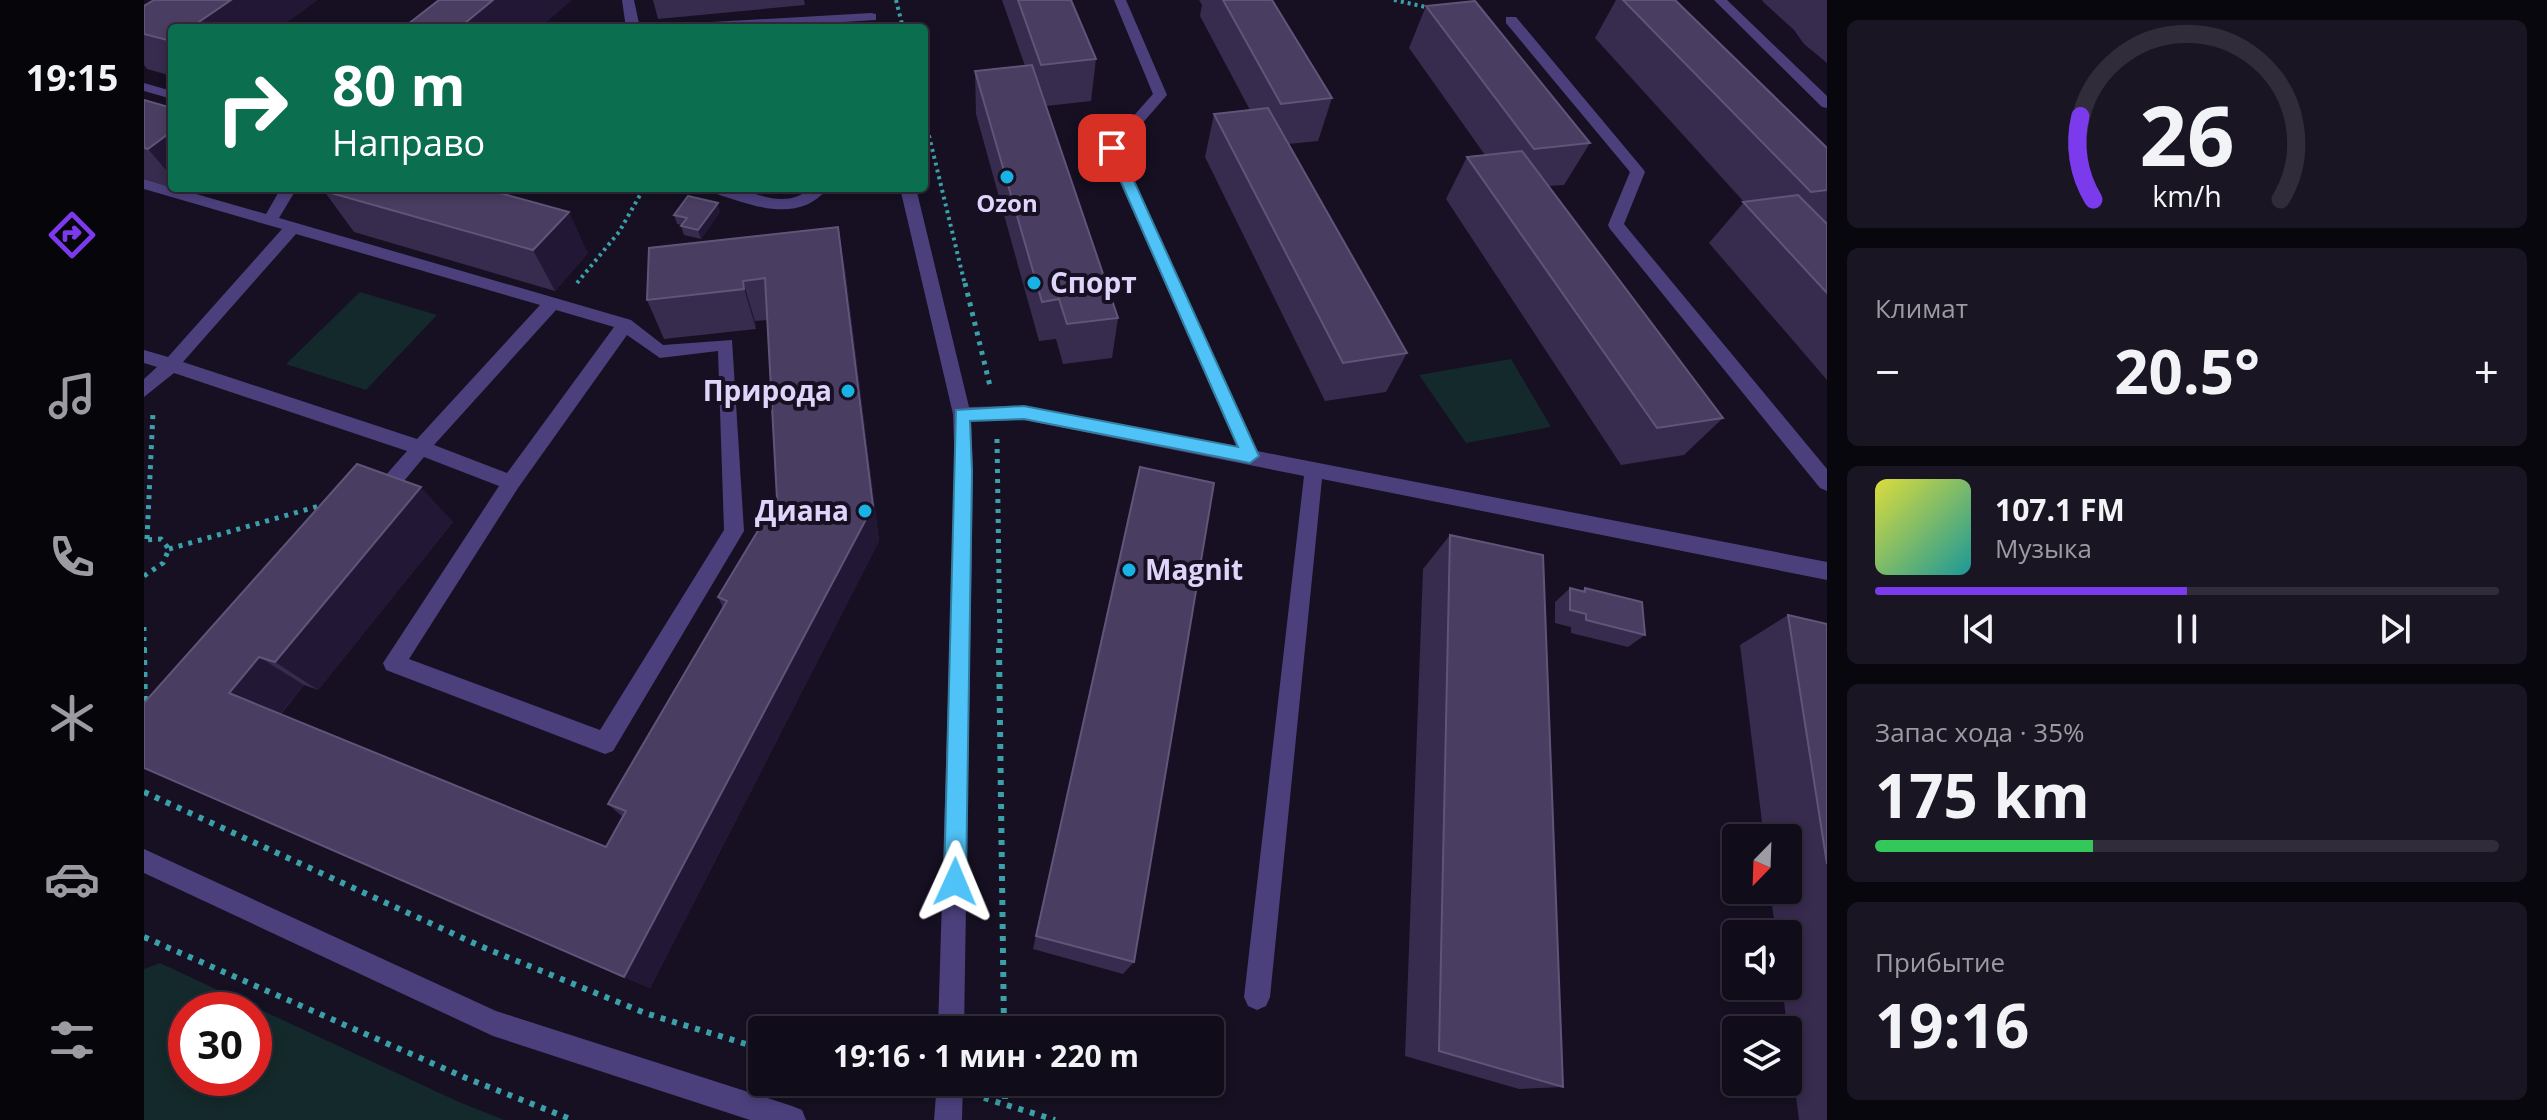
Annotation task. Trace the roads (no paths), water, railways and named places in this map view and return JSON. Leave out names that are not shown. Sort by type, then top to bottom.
[{"type":"street","points":[[628,0],[632,24]]},
{"type":"street","points":[[804,24],[872,22],[867,0]]},
{"type":"street","points":[[1120,0],[1160,95],[1112,148],[1250,456]]},
{"type":"street","points":[[1720,0],[1827,104]]},
{"type":"street","points":[[1511,20],[1638,172],[1616,225],[1827,483]]},
{"type":"street","points":[[144,87],[168,94]]},
{"type":"street","points":[[144,184],[168,191]]},
{"type":"street","points":[[171,192],[625,324],[660,352],[726,344],[734,531],[605,743],[394,663],[511,483],[625,324]]},
{"type":"street","points":[[270,221],[287,192]]},
{"type":"street","points":[[728,192],[783,207],[799,205],[817,192]]},
{"type":"street","points":[[909,192],[962,414],[964,472],[951,1016]]},
{"type":"street","points":[[149,385],[170,366],[292,228]]},
{"type":"street","points":[[368,510],[421,448],[555,304]]},
{"type":"street","points":[[144,356],[421,448],[511,483]]},
{"type":"street","points":[[962,414],[1024,413],[1827,571]]},
{"type":"street","points":[[1257,997],[1314,468]]},
{"type":"street","points":[[144,861],[493,1023],[792,1120]]},
{"type":"street","points":[[948,1120],[949,1096]]},
{"type":"place","name":"Ozon","points":[[1007,177]]},
{"type":"place","name":"Спорт","points":[[1034,283]]},
{"type":"place","name":"Природа","points":[[848,391]]},
{"type":"place","name":"Диана","points":[[865,511]]},
{"type":"place","name":"Magnit","points":[[1129,570]]}]
